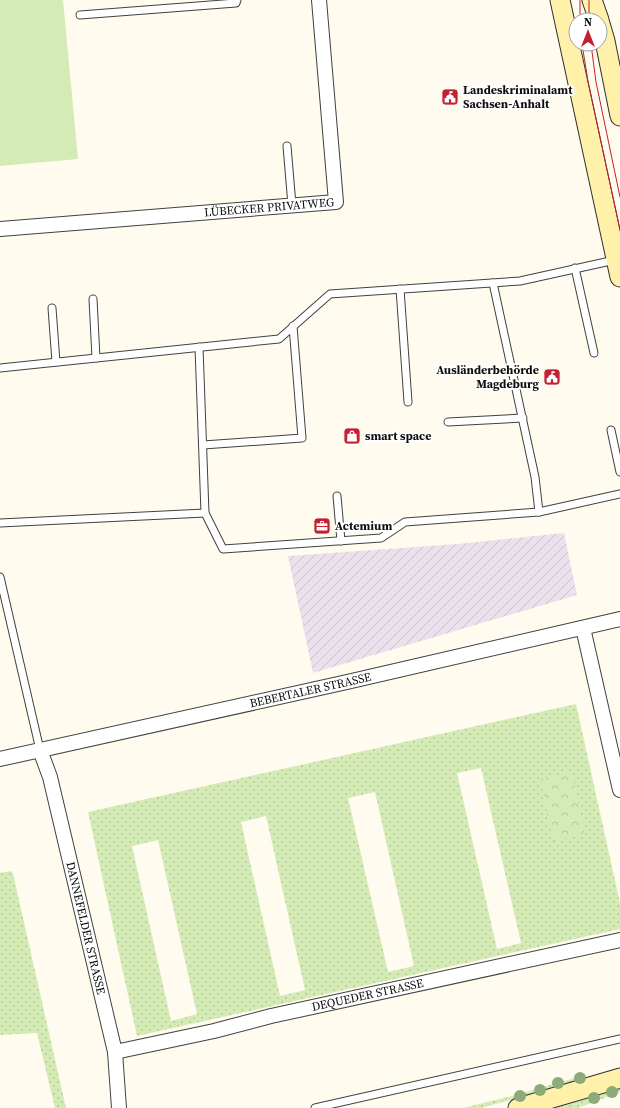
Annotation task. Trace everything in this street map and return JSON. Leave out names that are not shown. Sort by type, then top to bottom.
[{"type":"main road","points":[[560,0],[618,268]]},
{"type":"main road","points":[[592,0],[596,12]]},
{"type":"main road","points":[[607,52],[620,116]]},
{"type":"main road","points":[[518,1108],[620,1078]]},
{"type":"street","name":"LÜBECKER PRIVATWEG","points":[[0,229],[336,202],[319,0]]},
{"type":"street","name":"BEBERTALER STRASSE","points":[[0,759],[620,619]]},
{"type":"street","points":[[583,628],[620,790]]},
{"type":"street","name":"DANNEFELDER STRASSE","points":[[40,750],[50,777],[115,1052],[119,1108]]},
{"type":"street","name":"DEQUEDER STRASSE","points":[[115,1052],[620,940]]},
{"type":"lane","points":[[80,15],[236,4],[237,0]]},
{"type":"lane","points":[[287,146],[292,205]]},
{"type":"lane","points":[[0,368],[279,339],[330,294],[520,281],[576,268],[618,268]]},
{"type":"lane","points":[[576,268],[594,353]]},
{"type":"lane","points":[[493,282],[535,477],[539,512]]},
{"type":"lane","points":[[400,289],[408,402]]},
{"type":"lane","points":[[93,299],[96,358]]},
{"type":"lane","points":[[52,308],[56,362]]},
{"type":"lane","points":[[202,446],[302,438],[293,326]]},
{"type":"lane","points":[[198,347],[205,513],[223,549],[381,538],[405,522],[539,512],[620,494]]},
{"type":"lane","points":[[448,422],[523,418]]},
{"type":"lane","points":[[611,430],[620,472]]},
{"type":"lane","points":[[337,496],[341,541]]},
{"type":"lane","points":[[0,523],[205,513]]},
{"type":"lane","points":[[0,577],[3,604],[40,750]]},
{"type":"lane","points":[[315,1108],[620,1039]]},
{"type":"shaded area","points":[[564,533],[577,595],[313,673],[288,556],[458,544]]},
{"type":"green space","points":[[0,0],[63,0],[78,159],[0,166]]},
{"type":"green space","points":[[576,704],[620,903],[620,929],[137,1036],[88,812]],"holes":[[[481,768],[521,943],[497,949],[457,773]],[[375,792],[414,966],[388,972],[348,798]],[[266,816],[305,990],[280,996],[241,822]],[[158,840],[197,1014],[171,1021],[132,846]]]},
{"type":"green space","points":[[572,772],[585,834],[553,841],[540,779]]},
{"type":"green space","points":[[11,871],[13,874],[66,1108],[55,1108],[37,1033],[0,1035],[0,873]]},
{"type":"green space","points":[[585,1075],[583,1080],[481,1108],[463,1108],[512,1096]]},
{"type":"green space","points":[[620,1088],[620,1092],[578,1108],[550,1108]]},
{"type":"tram line","points":[[580,0],[580,12]]},
{"type":"tram line","points":[[589,0],[589,12]]},
{"type":"tram line","points":[[583,52],[588,81],[620,230]]},
{"type":"tram line","points":[[592,52],[596,82],[620,197]]},
{"type":"place","name":"Landeskriminalamt Sachsen-Anhalt","points":[[450,97]]},
{"type":"place","name":"Ausländerbehörde Magdeburg","points":[[552,377]]},
{"type":"place","name":"smart space","points":[[352,436]]},
{"type":"place","name":"Actemium","points":[[322,526]]}]
